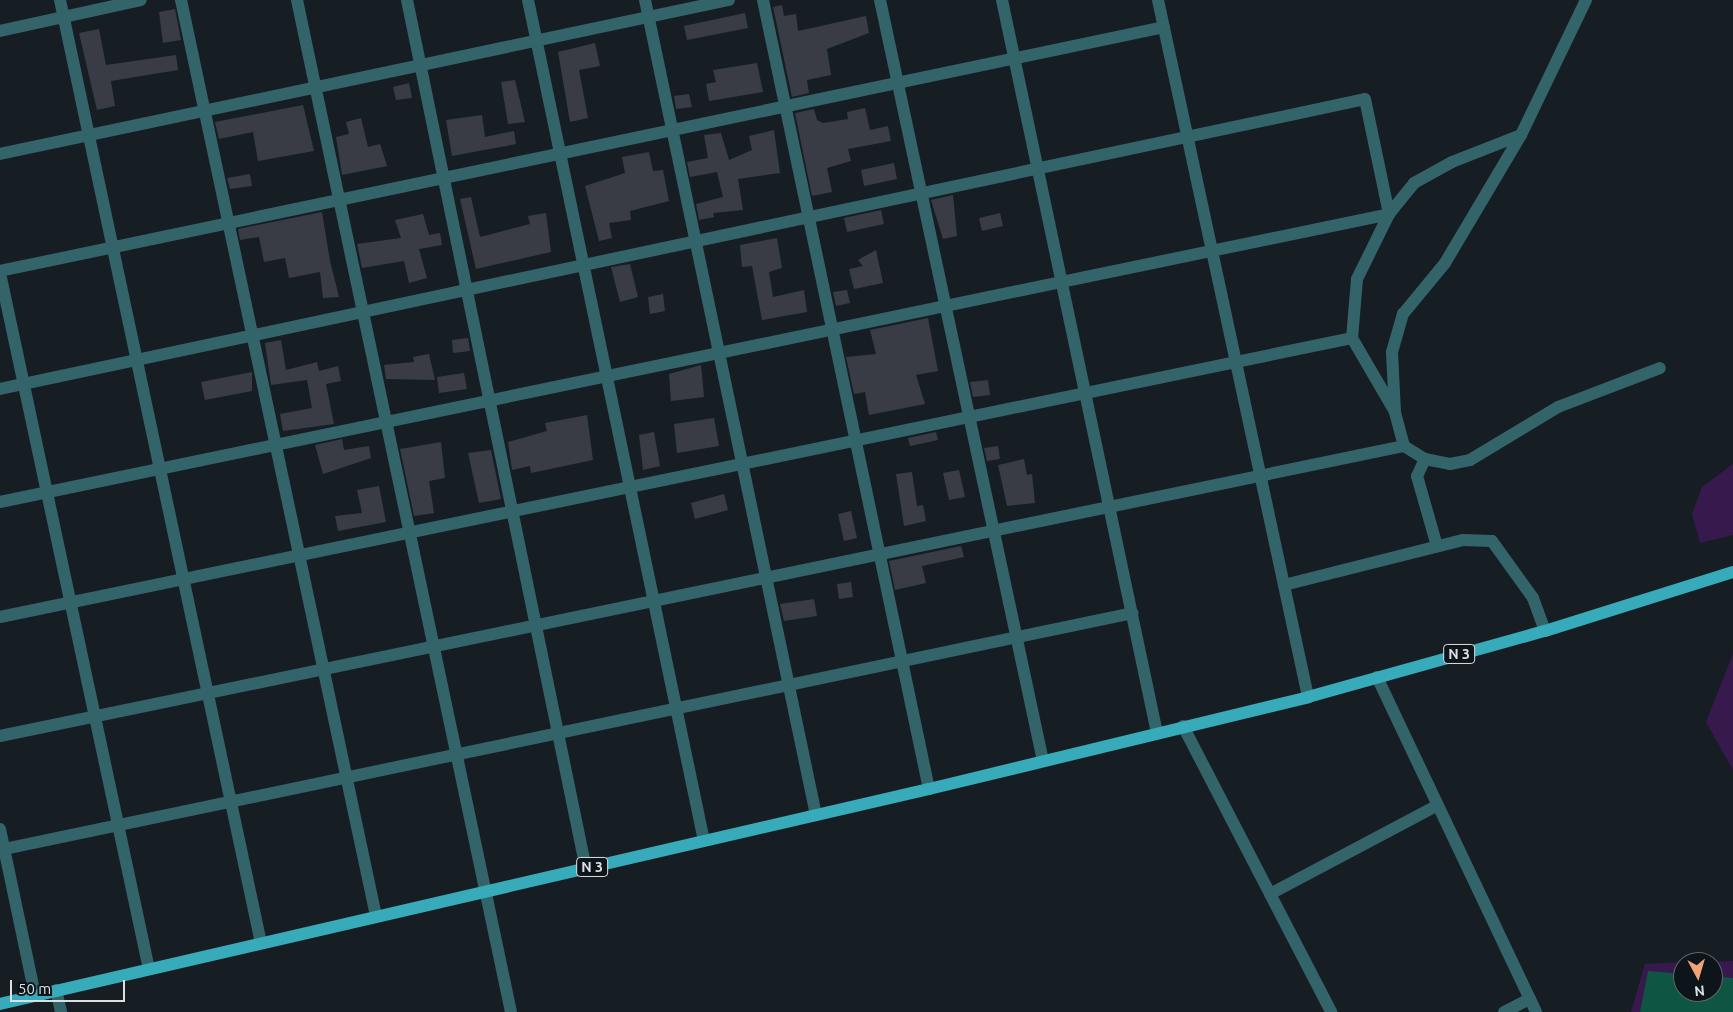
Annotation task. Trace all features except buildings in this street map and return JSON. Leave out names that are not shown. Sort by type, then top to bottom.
[{"type":"main road","name":"N 3","points":[[0,1004],[929,789],[1308,697],[1545,631],[1733,572]]},
{"type":"street","points":[[60,0],[260,943]]},
{"type":"street","points":[[0,31],[141,0]]},
{"type":"street","points":[[181,0],[376,916]]},
{"type":"street","points":[[297,0],[512,1012]]},
{"type":"street","points":[[407,0],[586,869]]},
{"type":"street","points":[[528,0],[704,841]]},
{"type":"street","points":[[645,0],[816,815]]},
{"type":"street","points":[[0,154],[729,0]]},
{"type":"street","points":[[763,0],[929,789]]},
{"type":"street","points":[[880,0],[1043,761]]},
{"type":"street","points":[[1002,0],[1158,733]]},
{"type":"street","points":[[1158,0],[1308,697]]},
{"type":"street","points":[[1586,0],[1521,135],[1445,263],[1403,314],[1392,352],[1395,412],[1404,446],[1425,459],[1450,464],[1470,460],[1558,407],[1660,368]]},
{"type":"street","points":[[149,969],[0,272],[228,222],[1164,27]]},
{"type":"street","points":[[0,389],[1365,99],[1389,214]]},
{"type":"street","points":[[1395,412],[1352,338],[1357,279],[1389,214],[1414,183],[1452,162],[1521,135]]},
{"type":"street","points":[[0,502],[1389,214]]},
{"type":"street","points":[[0,616],[1352,338]]},
{"type":"street","points":[[0,736],[1404,446]]},
{"type":"street","points":[[1425,459],[1417,476],[1436,546]]},
{"type":"street","points":[[1284,585],[1436,546],[1492,541],[1533,598],[1545,631]]},
{"type":"street","points":[[2,849],[1132,613]]},
{"type":"street","points":[[1377,677],[1436,806],[1536,1012]]},
{"type":"street","points":[[1183,726],[1331,1012]]},
{"type":"street","points":[[1270,894],[1436,806]]},
{"type":"street","points":[[0,829],[2,849],[35,995]]},
{"type":"street","points":[[56,990],[61,1012]]},
{"type":"street","points":[[1504,1012],[1530,999]]},
{"type":"shaded area","points":[[1733,464],[1733,535],[1700,543],[1692,514],[1702,487]]},
{"type":"shaded area","points":[[1733,654],[1733,770],[1706,722]]},
{"type":"shaded area","points":[[1723,961],[1733,961],[1733,1012],[1631,1012],[1645,964],[1673,963],[1673,1002],[1723,1002]]},
{"type":"shaded area","points":[[1648,971],[1673,973],[1673,1002],[1723,1002],[1723,977],[1733,978],[1733,1012],[1640,1012]]}]
